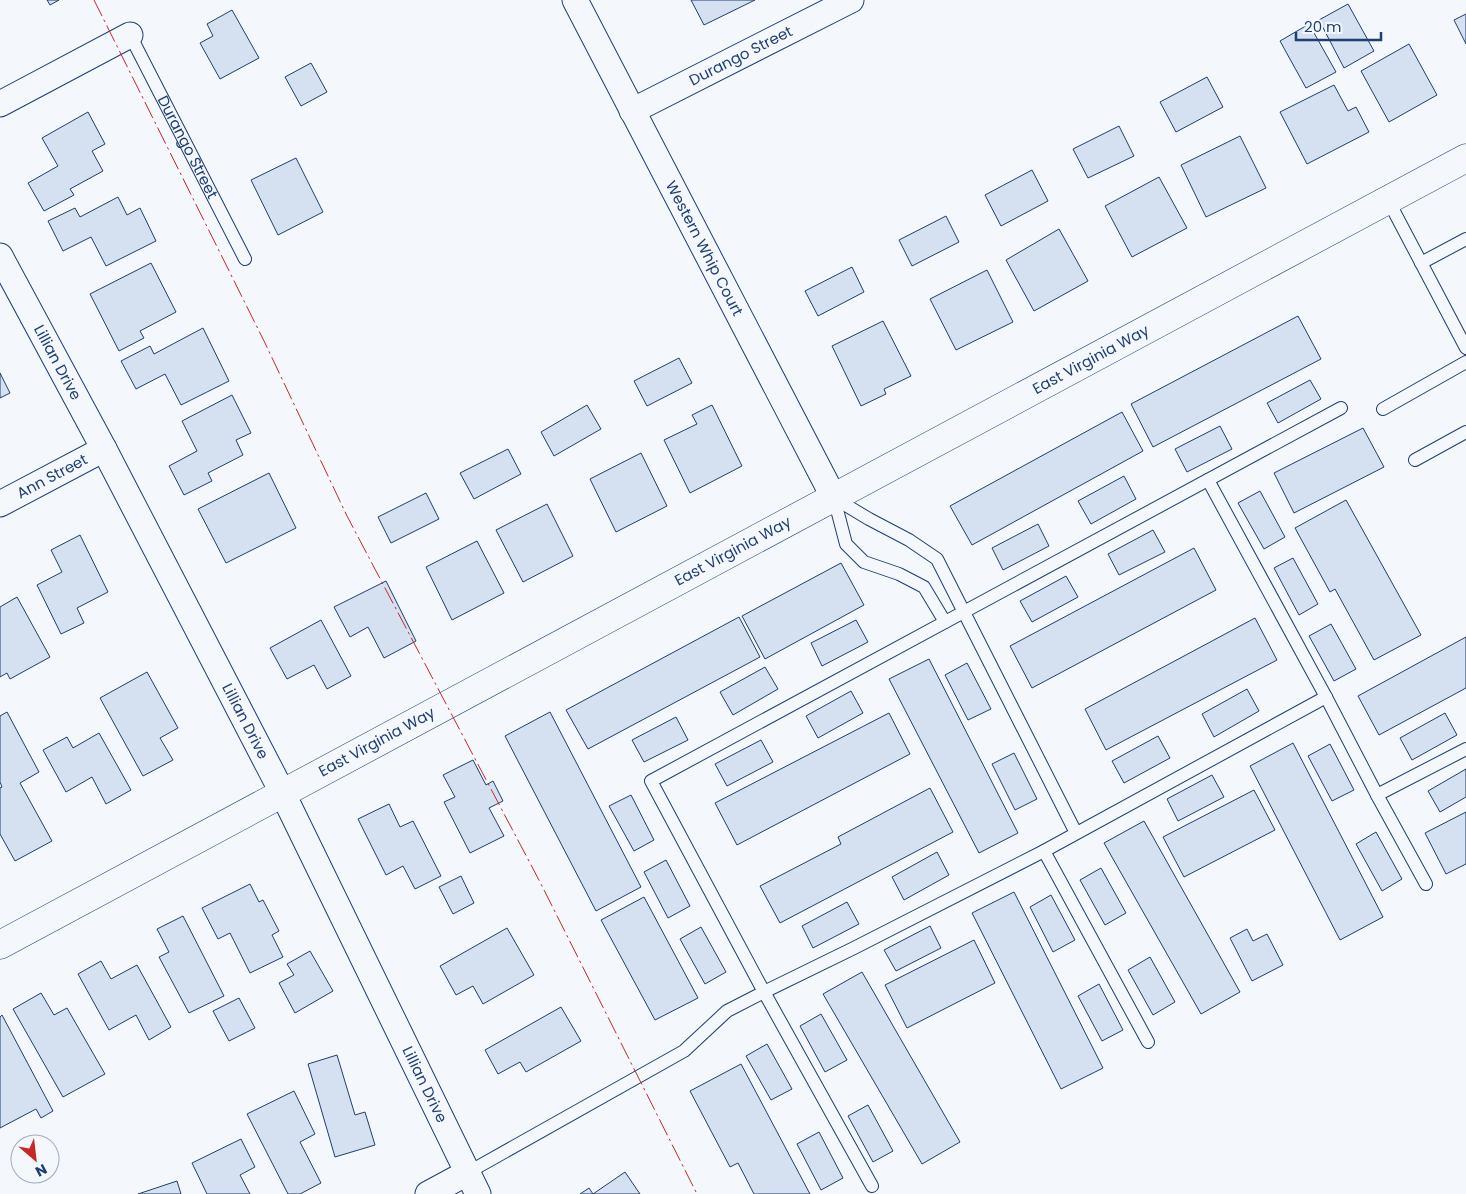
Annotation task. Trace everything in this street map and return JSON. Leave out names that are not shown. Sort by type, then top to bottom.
[{"type":"street","name":"Western Whip Court","points":[[574,0],[834,498]]},
{"type":"street","name":"Durango Street","points":[[632,111],[851,0]]},
{"type":"street","points":[[0,104],[130,35]]},
{"type":"street","name":"East Virginia Way","points":[[0,945],[1466,158]]},
{"type":"street","name":"Lillian Drive","points":[[0,256],[104,449],[282,792],[472,1183]]},
{"type":"street","name":"Ann Street","points":[[0,504],[104,449]]},
{"type":"street","points":[[428,1194],[472,1183]]},
{"type":"lane","name":"Durango Street","points":[[130,35],[245,259]]},
{"type":"lane","points":[[1388,200],[1466,348]]},
{"type":"lane","points":[[1421,263],[1466,239]]},
{"type":"lane","points":[[1383,409],[1466,362]]},
{"type":"lane","points":[[872,1186],[764,992],[651,781],[1341,408]]},
{"type":"lane","points":[[1415,460],[1466,432]]},
{"type":"lane","points":[[1208,480],[1426,884]]},
{"type":"lane","points":[[834,498],[910,540],[937,559],[1076,832]]},
{"type":"lane","points":[[834,498],[846,544],[864,562],[899,574],[924,588],[946,622]]},
{"type":"lane","points":[[472,1183],[684,1051],[727,1011],[1044,851],[1326,697]]},
{"type":"lane","points":[[1377,796],[1466,749]]},
{"type":"lane","points":[[1044,851],[1148,1042]]},
{"type":"building","points":[[47,0],[59,0],[50,5]]},
{"type":"building","points":[[691,0],[755,0],[704,25]]},
{"type":"building","points":[[1348,4],[1374,51],[1344,68],[1319,20]]},
{"type":"building","points":[[232,10],[259,58],[220,79],[200,43],[213,36],[207,24]]},
{"type":"building","points":[[1466,14],[1466,44],[1454,20]]},
{"type":"building","points":[[1309,24],[1336,72],[1306,88],[1280,41]]},
{"type":"building","points":[[1409,44],[1437,95],[1389,122],[1361,71]]},
{"type":"building","points":[[311,63],[327,92],[301,106],[285,77]]},
{"type":"building","points":[[1207,77],[1223,107],[1176,132],[1160,102]]},
{"type":"building","points":[[1334,85],[1348,111],[1356,107],[1369,132],[1307,164],[1280,112]]},
{"type":"building","points":[[88,112],[105,144],[92,151],[103,171],[70,189],[74,195],[44,211],[28,183],[58,166],[42,138]]},
{"type":"building","points":[[1119,126],[1134,156],[1088,178],[1073,149]]},
{"type":"building","points":[[1240,136],[1266,188],[1206,217],[1181,165]]},
{"type":"building","points":[[296,158],[323,212],[278,235],[251,180]]},
{"type":"building","points":[[1032,170],[1048,201],[1001,226],[985,195]]},
{"type":"building","points":[[1159,177],[1187,228],[1132,257],[1105,206]]},
{"type":"building","points":[[118,197],[127,215],[140,208],[156,241],[106,266],[91,237],[63,251],[48,221],[75,208],[80,217]]},
{"type":"building","points":[[946,216],[959,242],[912,266],[899,240]]},
{"type":"building","points":[[1059,229],[1088,281],[1034,311],[1006,260]]},
{"type":"building","points":[[151,263],[176,312],[140,331],[144,338],[119,351],[90,294]]},
{"type":"building","points":[[852,267],[864,292],[818,316],[805,291]]},
{"type":"building","points":[[987,270],[1013,322],[956,350],[930,299]]},
{"type":"building","points":[[1298,316],[1321,359],[1153,447],[1131,404]]},
{"type":"building","points":[[883,321],[911,376],[884,389],[886,394],[861,406],[832,346]]},
{"type":"building","points":[[203,328],[229,381],[181,405],[165,374],[136,389],[121,361],[150,346],[154,354]]},
{"type":"building","points":[[679,358],[692,383],[647,406],[634,381]]},
{"type":"building","points":[[0,373],[10,393],[0,398]]},
{"type":"building","points":[[1310,380],[1321,399],[1278,423],[1267,403]]},
{"type":"building","points":[[232,395],[251,433],[236,440],[243,455],[208,473],[212,481],[184,495],[169,466],[197,451],[182,421]]},
{"type":"building","points":[[587,405],[601,429],[554,456],[541,432]]},
{"type":"building","points":[[712,405],[742,466],[690,493],[664,440],[697,424],[692,415]]},
{"type":"building","points":[[1122,412],[1143,451],[972,545],[950,506]]},
{"type":"building","points":[[1220,426],[1232,449],[1187,472],[1175,449]]},
{"type":"building","points":[[1363,428],[1384,467],[1294,513],[1274,473]]},
{"type":"building","points":[[508,449],[521,474],[474,499],[460,473]]},
{"type":"building","points":[[641,453],[667,506],[616,532],[590,479]]},
{"type":"building","points":[[269,473],[296,528],[226,563],[198,509]]},
{"type":"building","points":[[1124,476],[1136,499],[1091,524],[1078,501]]},
{"type":"building","points":[[1260,491],[1285,537],[1264,549],[1238,503]]},
{"type":"building","points":[[426,493],[439,519],[391,543],[378,517]]},
{"type":"building","points":[[1346,500],[1421,635],[1374,660],[1335,589],[1330,592],[1295,528]]},
{"type":"building","points":[[547,504],[573,556],[523,582],[496,530]]},
{"type":"building","points":[[1038,524],[1049,546],[1003,570],[992,548]]},
{"type":"building","points":[[1153,530],[1165,552],[1119,575],[1108,554]]},
{"type":"building","points":[[80,535],[108,592],[77,608],[84,623],[61,634],[37,585],[62,572],[51,550]]},
{"type":"building","points":[[477,541],[504,593],[452,620],[426,567]]},
{"type":"building","points":[[1194,548],[1216,590],[1032,688],[1010,646]]},
{"type":"building","points":[[1293,558],[1318,604],[1299,615],[1274,568]]},
{"type":"building","points":[[841,563],[864,605],[765,659],[742,616]]},
{"type":"building","points":[[1066,576],[1078,597],[1032,622],[1020,601]]},
{"type":"building","points":[[386,581],[416,641],[384,658],[368,627],[350,637],[334,607]]},
{"type":"building","points":[[17,597],[50,657],[10,679],[7,673],[0,677],[0,607]]},
{"type":"building","points":[[739,617],[760,657],[588,749],[566,710]]},
{"type":"building","points":[[1255,618],[1277,660],[1106,750],[1085,709]]},
{"type":"building","points":[[321,620],[351,676],[327,689],[314,665],[287,679],[270,648]]},
{"type":"building","points":[[856,620],[868,642],[822,666],[811,643]]},
{"type":"building","points":[[1331,624],[1356,669],[1334,681],[1309,636]]},
{"type":"building","points":[[1466,637],[1466,688],[1379,735],[1358,696]]},
{"type":"building","points":[[929,659],[1018,833],[979,853],[889,679]]},
{"type":"building","points":[[967,663],[991,709],[968,720],[945,675]]},
{"type":"building","points":[[765,667],[778,689],[733,715],[720,692]]},
{"type":"building","points":[[147,672],[178,728],[160,738],[173,760],[143,776],[100,698]]},
{"type":"building","points":[[1247,689],[1259,711],[1214,737],[1202,714]]},
{"type":"building","points":[[851,691],[863,713],[818,738],[806,716]]},
{"type":"building","points":[[7,712],[39,772],[20,783],[52,841],[15,861],[0,834],[0,788],[2,787],[0,782],[0,716]]},
{"type":"building","points":[[550,712],[641,887],[596,911],[505,736]]},
{"type":"building","points":[[889,713],[910,754],[737,845],[715,803]]},
{"type":"building","points":[[1445,713],[1457,735],[1412,760],[1400,738]]},
{"type":"building","points":[[676,717],[688,740],[644,762],[632,740]]},
{"type":"building","points":[[99,733],[131,790],[106,804],[92,777],[66,792],[43,750],[67,737],[73,748]]},
{"type":"building","points":[[1158,736],[1170,758],[1124,783],[1112,761]]},
{"type":"building","points":[[761,740],[773,762],[727,786],[715,764]]},
{"type":"building","points":[[1293,743],[1383,917],[1340,940],[1250,766]]},
{"type":"building","points":[[1330,744],[1354,790],[1332,801],[1308,756]]},
{"type":"building","points":[[1014,753],[1037,799],[1015,810],[992,764]]},
{"type":"building","points":[[473,760],[486,785],[493,781],[503,801],[489,808],[504,836],[470,853],[444,802],[455,797],[443,775]]},
{"type":"building","points":[[1466,769],[1466,797],[1440,812],[1428,791]]},
{"type":"building","points":[[1212,775],[1224,797],[1178,821],[1167,799]]},
{"type":"building","points":[[930,788],[953,832],[780,923],[760,886],[841,844],[838,837]]},
{"type":"building","points":[[1254,790],[1275,830],[1184,877],[1163,837]]},
{"type":"building","points":[[631,795],[654,840],[634,851],[609,806]]},
{"type":"building","points":[[389,804],[400,827],[413,821],[441,876],[415,889],[403,866],[386,875],[358,819]]},
{"type":"building","points":[[1466,812],[1466,864],[1446,874],[1425,833]]},
{"type":"building","points":[[1144,821],[1240,992],[1201,1014],[1104,843]]},
{"type":"building","points":[[1376,832],[1402,879],[1382,891],[1356,844]]},
{"type":"building","points":[[937,852],[949,875],[904,900],[892,877]]},
{"type":"building","points":[[666,860],[690,906],[668,918],[644,872]]},
{"type":"building","points":[[1101,868],[1126,913],[1105,925],[1080,880]]},
{"type":"building","points":[[461,876],[474,903],[453,914],[439,887]]},
{"type":"building","points":[[250,884],[259,902],[263,900],[279,931],[272,935],[283,957],[250,973],[230,933],[218,939],[202,908]]},
{"type":"building","points":[[1014,892],[1103,1068],[1061,1089],[972,913]]},
{"type":"building","points":[[1051,895],[1075,940],[1053,952],[1030,907]]},
{"type":"building","points":[[644,897],[698,998],[655,1020],[601,920]]},
{"type":"building","points":[[847,902],[859,924],[813,948],[802,926]]},
{"type":"building","points":[[183,916],[224,996],[189,1013],[159,957],[169,952],[157,929]]},
{"type":"building","points":[[930,926],[941,948],[896,971],[884,950]]},
{"type":"building","points":[[701,927],[726,972],[705,984],[680,939]]},
{"type":"building","points":[[507,928],[534,975],[483,1004],[473,986],[456,995],[440,966]]},
{"type":"building","points":[[1247,929],[1253,941],[1267,934],[1283,965],[1252,981],[1230,938]]},
{"type":"building","points":[[974,940],[995,983],[907,1028],[885,985]]},
{"type":"building","points":[[310,951],[333,991],[295,1013],[279,983],[294,975],[287,964]]},
{"type":"building","points":[[1150,957],[1175,1002],[1153,1015],[1128,970]]},
{"type":"building","points":[[101,961],[111,979],[137,965],[171,1027],[149,1040],[136,1015],[109,1030],[78,974]]},
{"type":"building","points":[[862,972],[960,1142],[922,1164],[823,994]]},
{"type":"building","points":[[1099,984],[1123,1030],[1102,1041],[1078,996]]},
{"type":"building","points":[[41,993],[54,1015],[67,1008],[105,1074],[63,1097],[13,1009]]},
{"type":"building","points":[[239,998],[255,1028],[229,1041],[213,1011]]},
{"type":"building","points":[[561,1007],[581,1041],[526,1072],[520,1062],[498,1074],[485,1050]]},
{"type":"building","points":[[821,1014],[847,1060],[825,1072],[800,1026]]},
{"type":"building","points":[[2,1015],[53,1111],[41,1118],[36,1109],[0,1128],[0,1017]]},
{"type":"building","points":[[767,1044],[792,1089],[771,1100],[746,1056]]},
{"type":"building","points":[[337,1055],[355,1115],[365,1112],[375,1145],[335,1157],[308,1064]]},
{"type":"building","points":[[741,1064],[810,1194],[754,1194],[738,1163],[730,1167],[690,1091]]},
{"type":"building","points":[[294,1091],[315,1134],[300,1142],[321,1183],[300,1194],[288,1194],[247,1114]]},
{"type":"building","points":[[868,1105],[893,1151],[873,1162],[848,1116]]},
{"type":"building","points":[[819,1132],[843,1178],[821,1190],[797,1144]]},
{"type":"building","points":[[241,1139],[255,1167],[240,1175],[250,1194],[207,1194],[192,1163]]},
{"type":"building","points":[[625,1172],[640,1194],[593,1194]]},
{"type":"building","points":[[177,1181],[181,1194],[138,1194]]},
{"type":"building","points":[[589,1188],[593,1194],[580,1194]]},
{"type":"power","points":[[94,0],[265,343],[347,516],[540,882],[697,1194]]}]
